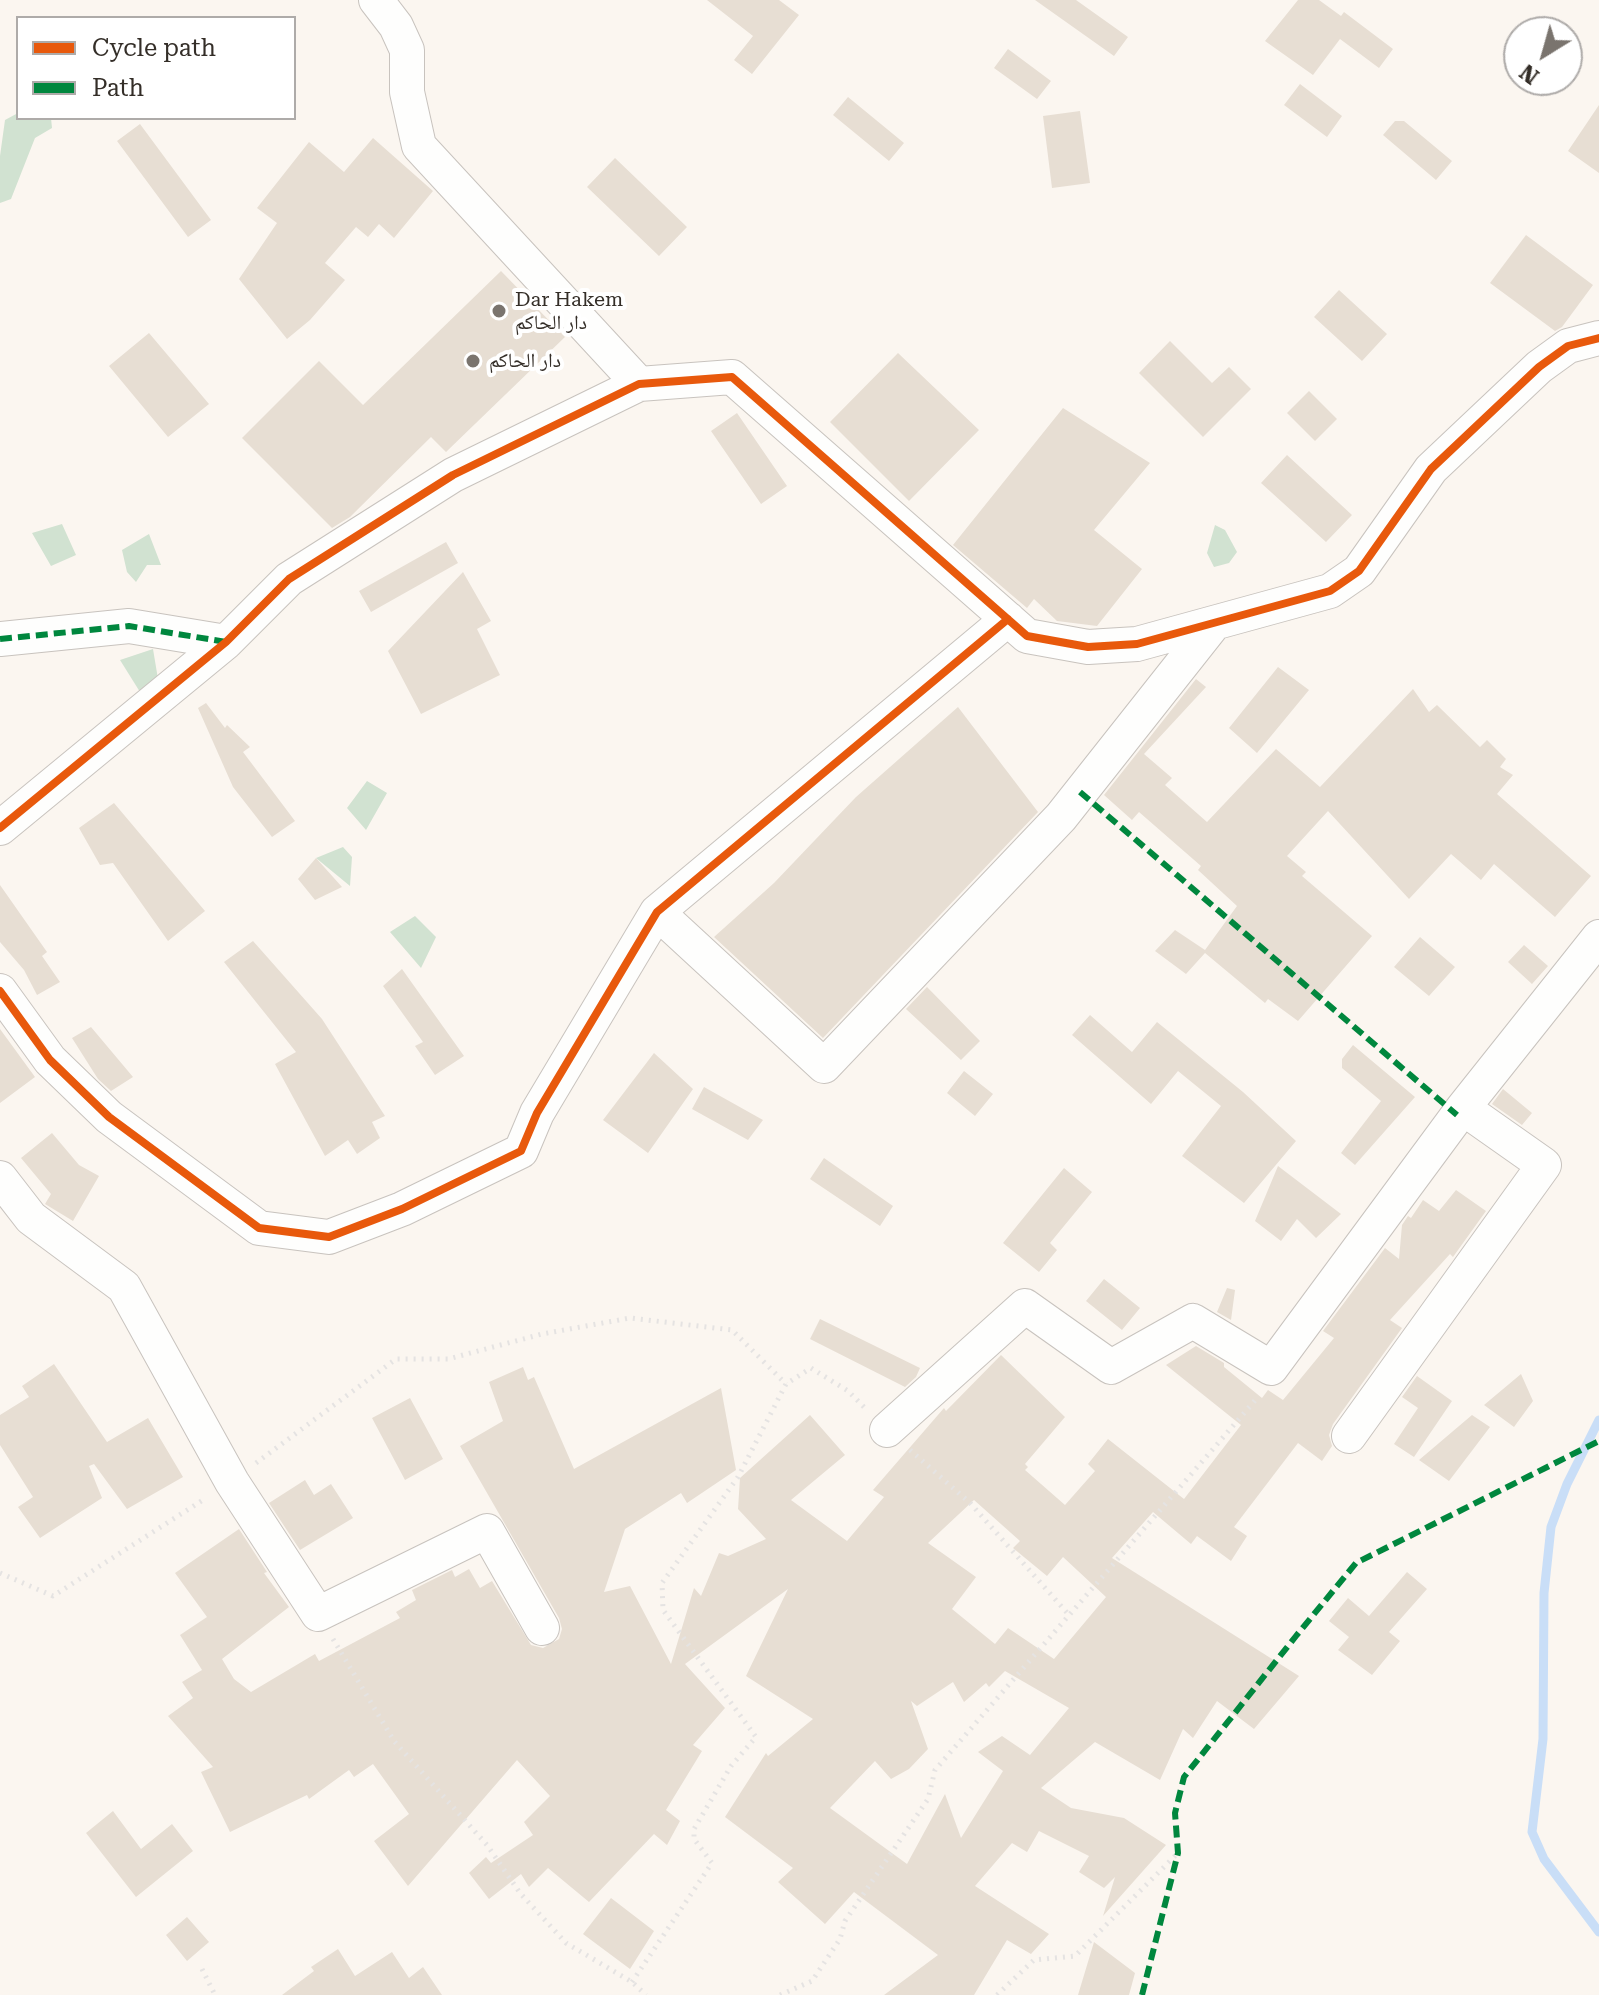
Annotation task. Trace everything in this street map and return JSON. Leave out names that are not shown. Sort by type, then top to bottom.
[{"type":"street","points":[[376,0],[407,50],[407,92],[419,146],[639,384]]},
{"type":"street","points":[[0,828],[226,642],[289,579],[453,475],[639,384],[732,377],[1027,636],[1088,647],[1137,644],[1321,595],[1359,571],[1431,469],[1539,367],[1568,346],[1599,338]]},
{"type":"street","points":[[0,991],[50,1060],[109,1117],[259,1228],[329,1237],[402,1209],[521,1151],[537,1113],[657,912],[1008,619]]},
{"type":"street","points":[[0,639],[129,626],[226,642]]},
{"type":"street","points":[[657,912],[824,1066],[1061,817],[1212,626]]},
{"type":"street","points":[[887,1430],[1025,1306],[1111,1367],[1193,1321],[1271,1368],[1463,1108],[1599,937]]},
{"type":"street","points":[[1349,1436],[1544,1165],[1463,1108]]},
{"type":"street","points":[[0,1178],[31,1218],[124,1287],[232,1482],[318,1614],[487,1531],[542,1628]]},
{"type":"path","points":[[0,1573],[53,1596],[232,1482],[396,1359],[448,1359],[542,1334],[630,1318],[732,1330],[786,1384]]},
{"type":"path","points":[[632,1982],[712,1863],[694,1839],[694,1829],[731,1766],[756,1737],[663,1610],[662,1583],[738,1477],[786,1384],[811,1368],[848,1391],[970,1503],[1070,1616]]},
{"type":"path","points":[[780,1995],[812,1981],[840,1939],[845,1921],[928,1799],[935,1770],[1258,1397],[1271,1368]]},
{"type":"path","points":[[318,1614],[394,1741],[487,1845],[520,1893],[566,1943],[632,1982],[646,1995]]},
{"type":"path","points":[[997,1995],[1034,1960],[1075,1956],[1178,1853]]},
{"type":"path","points":[[202,1969],[215,1995]]},
{"type":"green space","points":[[16,114],[16,120],[51,120],[52,128],[35,138],[11,199],[0,203],[0,156],[5,120]]},
{"type":"green space","points":[[62,524],[76,555],[51,566],[32,533]]},
{"type":"green space","points":[[1215,525],[1225,530],[1237,552],[1229,563],[1214,567],[1207,553]]},
{"type":"green space","points":[[149,534],[161,565],[147,565],[136,582],[127,572],[122,550]]},
{"type":"green space","points":[[153,649],[159,685],[145,700],[120,660]]},
{"type":"green space","points":[[367,781],[387,793],[366,830],[347,808]]},
{"type":"green space","points":[[343,847],[352,857],[350,886],[316,858]]},
{"type":"green space","points":[[415,916],[436,937],[421,968],[390,932]]},
{"type":"building","points":[[707,0],[779,0],[799,15],[752,74],[734,60],[753,36]]},
{"type":"building","points":[[1035,0],[1076,0],[1128,37],[1114,56]]},
{"type":"building","points":[[1298,0],[1319,0],[1341,16],[1344,12],[1393,49],[1379,68],[1340,39],[1313,75],[1265,41]]},
{"type":"building","points":[[1008,49],[1051,81],[1037,99],[994,68]]},
{"type":"building","points":[[1300,84],[1342,116],[1327,137],[1284,105]]},
{"type":"building","points":[[848,97],[904,143],[889,161],[833,115]]},
{"type":"building","points":[[1599,105],[1599,173],[1568,151]]},
{"type":"building","points":[[1080,111],[1090,183],[1052,188],[1043,116]]},
{"type":"building","points":[[1395,121],[1404,121],[1452,161],[1436,180],[1383,135]]},
{"type":"building","points":[[140,124],[211,220],[188,237],[117,141]]},
{"type":"building","points":[[373,138],[433,191],[394,238],[379,224],[368,237],[356,227],[325,263],[345,280],[310,320],[287,339],[239,279],[277,223],[257,208],[309,142],[344,172]]},
{"type":"building","points":[[615,158],[687,227],[659,256],[587,187]]},
{"type":"building","points":[[1526,235],[1593,285],[1562,327],[1555,331],[1490,283]]},
{"type":"building","points":[[501,271],[565,337],[446,452],[431,437],[350,517],[332,528],[242,438],[319,361],[363,405]]},
{"type":"building","points":[[1339,290],[1387,334],[1362,361],[1314,317]]},
{"type":"building","points":[[149,333],[209,404],[168,437],[109,366]]},
{"type":"building","points":[[1170,341],[1212,383],[1229,367],[1251,389],[1203,437],[1139,373]]},
{"type":"building","points":[[898,353],[979,430],[909,501],[830,422]]},
{"type":"building","points":[[1309,391],[1337,419],[1315,441],[1287,413]]},
{"type":"building","points":[[1063,408],[1150,463],[1094,530],[1142,569],[1097,626],[1057,621],[1034,599],[1027,608],[953,545]]},
{"type":"building","points":[[737,413],[787,486],[761,504],[711,431]]},
{"type":"building","points":[[1287,455],[1352,515],[1326,542],[1261,483]]},
{"type":"building","points":[[446,542],[458,563],[371,612],[359,591]]},
{"type":"building","points":[[463,572],[491,621],[477,629],[500,675],[421,714],[388,651]]},
{"type":"building","points":[[1278,667],[1309,690],[1257,753],[1229,728]]},
{"type":"building","points":[[1196,679],[1206,687],[1144,754],[1172,778],[1165,785],[1207,822],[1276,749],[1320,787],[1413,689],[1429,712],[1437,705],[1480,747],[1487,740],[1506,759],[1500,767],[1513,775],[1497,794],[1591,876],[1555,917],[1494,864],[1481,880],[1451,854],[1409,899],[1328,811],[1287,856],[1306,872],[1302,876],[1372,936],[1298,1021],[1268,999],[1265,1003],[1205,953],[1186,974],[1155,951],[1175,930],[1205,950],[1237,906],[1198,870],[1201,866],[1139,812],[1132,820],[1104,795]]},
{"type":"building","points":[[206,703],[225,728],[227,725],[250,747],[243,752],[295,821],[272,837],[233,787],[198,708]]},
{"type":"building","points":[[958,707],[1038,812],[823,1038],[714,937],[774,883],[856,797]]},
{"type":"building","points":[[114,803],[205,911],[168,941],[113,863],[100,865],[79,828]]},
{"type":"building","points":[[316,858],[342,887],[315,900],[298,879]]},
{"type":"building","points":[[0,885],[47,952],[42,956],[60,982],[37,995],[24,970],[0,942]]},
{"type":"building","points":[[1420,937],[1455,967],[1429,996],[1394,967]]},
{"type":"building","points":[[253,941],[322,1019],[385,1116],[372,1122],[380,1138],[357,1154],[348,1140],[325,1156],[275,1064],[296,1052],[224,962]]},
{"type":"building","points":[[1524,945],[1548,966],[1532,984],[1508,962]]},
{"type":"building","points":[[402,969],[464,1056],[435,1075],[415,1046],[423,1042],[383,986]]},
{"type":"building","points":[[927,987],[980,1041],[961,1060],[906,1009]]},
{"type":"building","points":[[1090,1015],[1132,1052],[1157,1022],[1243,1092],[1296,1141],[1244,1203],[1182,1156],[1221,1106],[1178,1071],[1151,1104],[1072,1035]]},
{"type":"building","points":[[91,1027],[133,1077],[111,1091],[98,1079],[72,1038]]},
{"type":"building","points":[[0,1029],[35,1077],[0,1103]]},
{"type":"building","points":[[1353,1045],[1415,1097],[1355,1165],[1341,1153],[1381,1101],[1342,1068],[1342,1059]]},
{"type":"building","points":[[654,1053],[693,1089],[648,1153],[603,1120]]},
{"type":"building","points":[[964,1071],[993,1094],[975,1116],[947,1093]]},
{"type":"building","points":[[704,1087],[763,1120],[748,1140],[692,1109]]},
{"type":"building","points":[[1503,1089],[1532,1113],[1522,1125],[1492,1104]]},
{"type":"building","points":[[52,1133],[79,1165],[99,1176],[73,1221],[45,1204],[51,1194],[21,1158]]},
{"type":"building","points":[[824,1158],[893,1206],[880,1226],[810,1179]]},
{"type":"building","points":[[1278,1166],[1341,1214],[1316,1238],[1297,1219],[1281,1241],[1255,1221]]},
{"type":"building","points":[[1064,1168],[1092,1192],[1050,1243],[1057,1250],[1039,1272],[1003,1243]]},
{"type":"building","points":[[1456,1190],[1486,1211],[1453,1257],[1450,1254],[1390,1320],[1402,1328],[1333,1424],[1329,1435],[1332,1446],[1322,1461],[1298,1443],[1234,1527],[1247,1536],[1231,1561],[1197,1536],[1191,1544],[1153,1512],[1112,1558],[1299,1676],[1254,1729],[1217,1701],[1193,1738],[1183,1729],[1160,1780],[1095,1742],[1041,1788],[1071,1808],[1124,1818],[1166,1845],[1103,1916],[1115,1877],[1104,1888],[1079,1872],[1089,1856],[1039,1831],[1027,1852],[1012,1843],[975,1886],[1049,1934],[1031,1954],[1007,1940],[974,1995],[884,1995],[938,1955],[854,1892],[825,1924],[778,1882],[793,1868],[725,1817],[766,1753],[768,1756],[813,1719],[746,1676],[788,1589],[685,1664],[725,1708],[693,1745],[702,1751],[666,1810],[680,1821],[667,1845],[654,1834],[589,1902],[548,1868],[529,1887],[521,1874],[489,1899],[469,1873],[486,1857],[491,1863],[533,1835],[524,1822],[550,1796],[517,1760],[408,1886],[374,1841],[409,1814],[373,1764],[354,1777],[349,1770],[309,1799],[307,1795],[230,1832],[201,1772],[213,1767],[168,1716],[193,1698],[182,1682],[202,1670],[180,1635],[207,1617],[175,1573],[239,1529],[267,1572],[264,1573],[289,1607],[222,1659],[234,1679],[251,1692],[315,1654],[319,1661],[400,1618],[396,1612],[416,1600],[412,1590],[452,1570],[455,1577],[469,1569],[480,1588],[492,1581],[531,1645],[543,1648],[559,1639],[562,1629],[559,1618],[460,1446],[503,1421],[489,1382],[523,1367],[528,1380],[534,1377],[574,1469],[721,1388],[736,1470],[687,1503],[681,1493],[625,1529],[604,1592],[630,1586],[671,1664],[694,1588],[701,1596],[719,1553],[728,1556],[766,1539],[738,1509],[740,1478],[810,1415],[845,1455],[791,1500],[847,1541],[884,1497],[873,1490],[944,1408],[946,1411],[1001,1355],[1065,1417],[1025,1464],[1028,1467],[1025,1470],[1065,1505],[1095,1471],[1088,1464],[1108,1439],[1184,1499],[1241,1425],[1166,1365],[1196,1346],[1224,1363],[1224,1367],[1262,1398],[1268,1390],[1283,1400],[1334,1338],[1323,1331],[1385,1248],[1399,1259],[1402,1225],[1408,1216],[1411,1218],[1423,1200],[1439,1211]],"holes":[[[974,1500],[1020,1541],[1013,1548],[1047,1576],[1063,1557],[1106,1597],[1054,1659],[1008,1628],[995,1644],[952,1609],[976,1577],[928,1543]],[[1005,1671],[1069,1708],[1030,1755],[1002,1736],[978,1752],[1003,1771],[961,1838],[945,1794],[907,1864],[830,1808],[875,1761],[891,1779],[909,1769],[928,1749],[911,1701],[917,1706],[953,1682],[964,1702],[986,1683],[989,1687]]]},
{"type":"building","points":[[1104,1279],[1140,1308],[1122,1330],[1086,1301]]},
{"type":"building","points":[[1227,1288],[1235,1290],[1231,1320],[1217,1312]]},
{"type":"building","points":[[820,1319],[920,1368],[916,1377],[905,1387],[810,1339]]},
{"type":"building","points":[[54,1364],[107,1442],[148,1418],[183,1477],[127,1509],[94,1464],[89,1466],[102,1498],[40,1538],[18,1507],[33,1497],[0,1445],[0,1415],[29,1397],[22,1386]]},
{"type":"building","points":[[1521,1374],[1533,1401],[1514,1427],[1484,1405]]},
{"type":"building","points":[[1417,1376],[1452,1401],[1414,1457],[1394,1444],[1418,1408],[1402,1397]]},
{"type":"building","points":[[410,1398],[443,1459],[405,1480],[372,1418]]},
{"type":"building","points":[[1472,1415],[1490,1427],[1449,1481],[1419,1460]]},
{"type":"building","points":[[305,1480],[314,1495],[331,1484],[353,1518],[300,1550],[269,1503]]},
{"type":"building","points":[[1407,1572],[1427,1589],[1389,1632],[1400,1641],[1372,1675],[1338,1650],[1349,1637],[1329,1621],[1348,1598],[1369,1616]]},
{"type":"building","points":[[113,1811],[141,1849],[172,1824],[193,1851],[136,1897],[86,1833]]},
{"type":"building","points":[[611,1898],[654,1931],[630,1969],[583,1934]]},
{"type":"building","points":[[187,1917],[209,1942],[187,1961],[166,1935]]},
{"type":"building","points":[[1094,1942],[1135,1973],[1129,1995],[1078,1995]]},
{"type":"building","points":[[338,1949],[355,1976],[392,1952],[409,1978],[423,1967],[442,1995],[282,1995],[314,1971],[311,1967]]},
{"type":"waterway","points":[[1599,1420],[1567,1484],[1551,1527],[1544,1593],[1543,1739],[1532,1832],[1544,1859],[1599,1932]]},
{"type":"marked path","points":[[0,639],[129,626],[226,642]]},
{"type":"marked path","points":[[1080,792],[1457,1115]]},
{"type":"marked path","points":[[1142,1995],[1178,1853],[1175,1813],[1184,1777],[1356,1563],[1599,1441]]},
{"type":"cycle path","points":[[0,828],[226,642],[289,579],[453,475],[639,384],[732,377],[1027,636],[1088,647],[1137,644],[1330,591],[1359,571],[1431,469],[1539,367],[1568,346],[1599,338]]},
{"type":"cycle path","points":[[0,991],[50,1060],[109,1117],[259,1228],[329,1237],[402,1209],[521,1151],[537,1113],[657,912],[1008,619]]},
{"type":"place","name":"Dar Hakem دار الحاكم","points":[[499,311]]},
{"type":"place","name":"دار الحاكم","points":[[473,361]]}]
